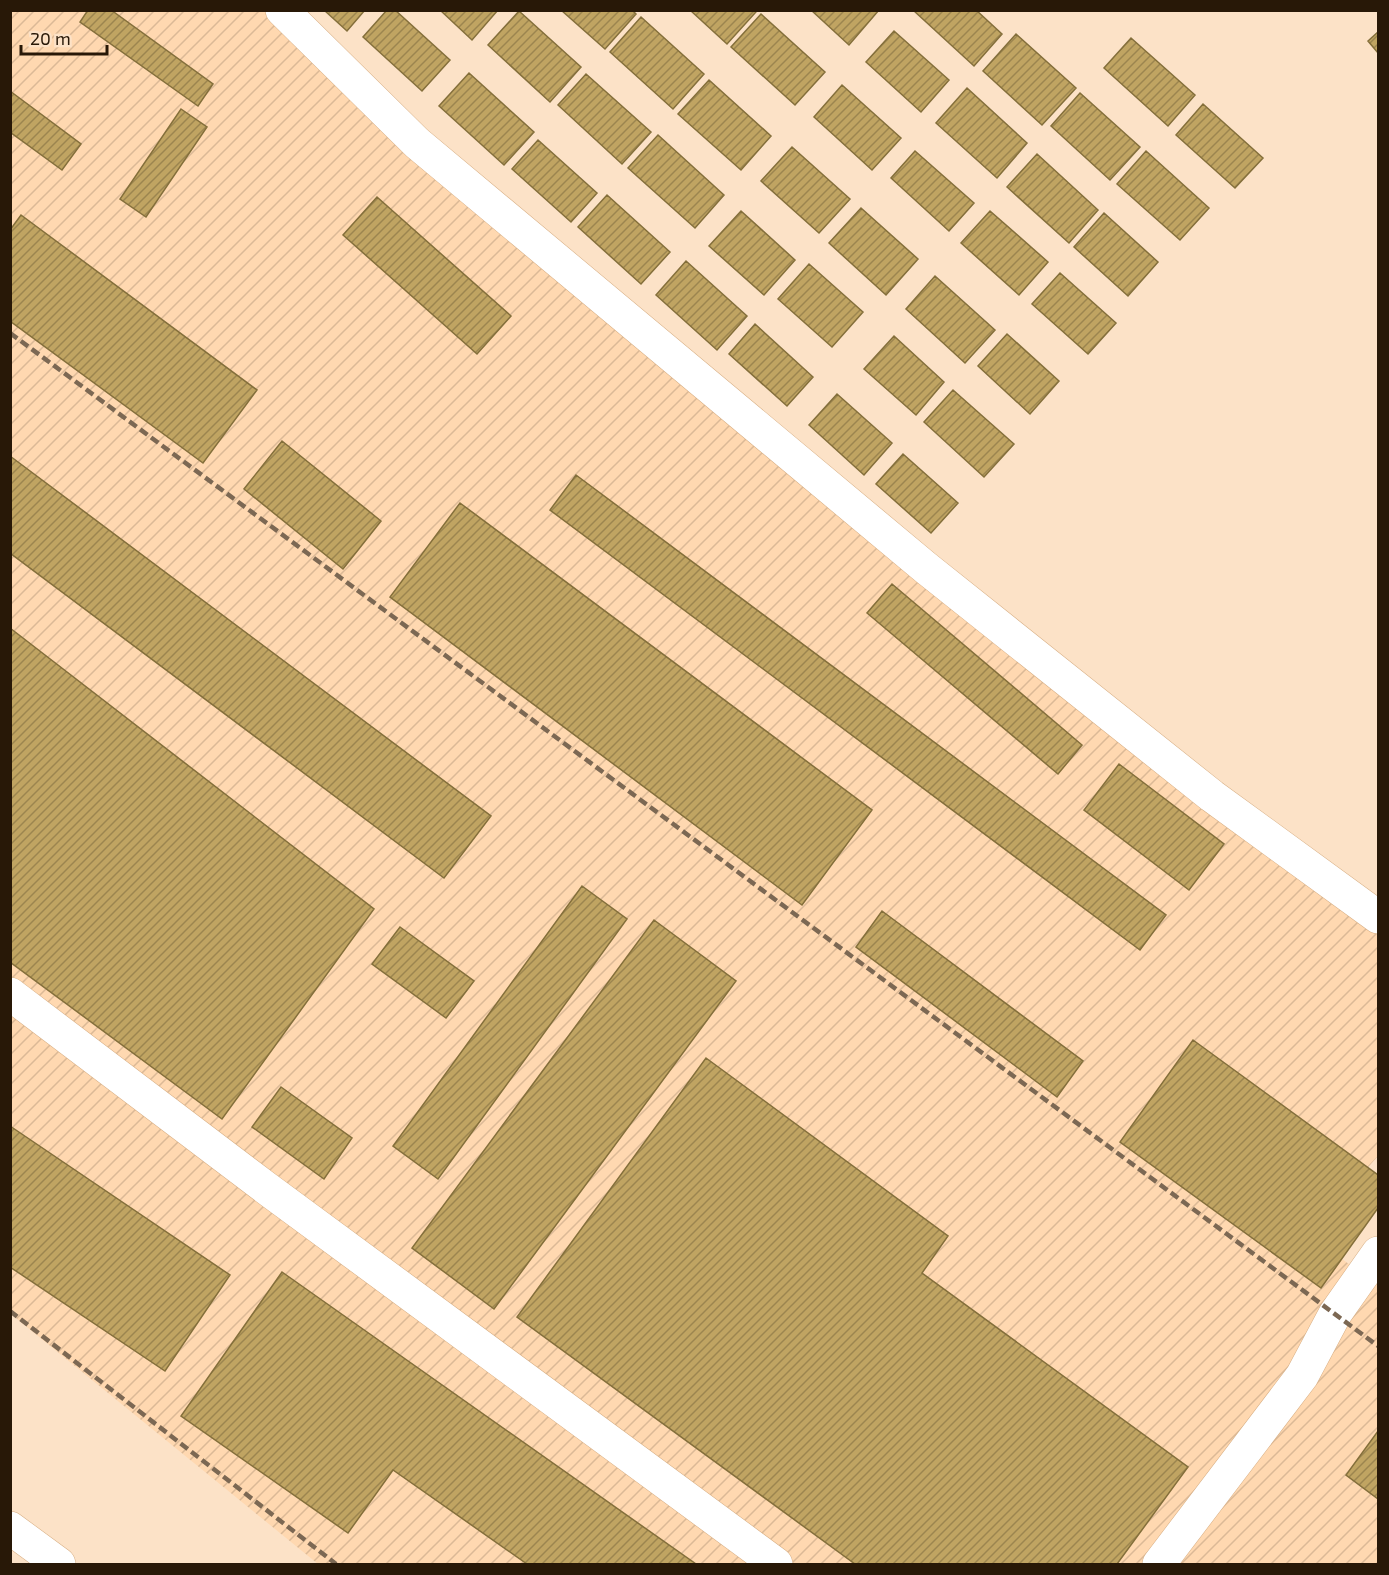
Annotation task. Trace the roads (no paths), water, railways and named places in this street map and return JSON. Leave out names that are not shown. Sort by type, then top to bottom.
[{"type":"street","points":[[282,10],[417,143],[917,561],[1212,796],[1378,917]]},
{"type":"street","points":[[10,994],[275,1195],[776,1564]]},
{"type":"street","points":[[1159,1564],[1302,1376],[1335,1314],[1378,1253]]},
{"type":"street","points":[[10,1528],[59,1564]]},
{"type":"railway","points":[[10,333],[1378,1346]]},
{"type":"railway","points":[[10,1311],[336,1564]]}]
